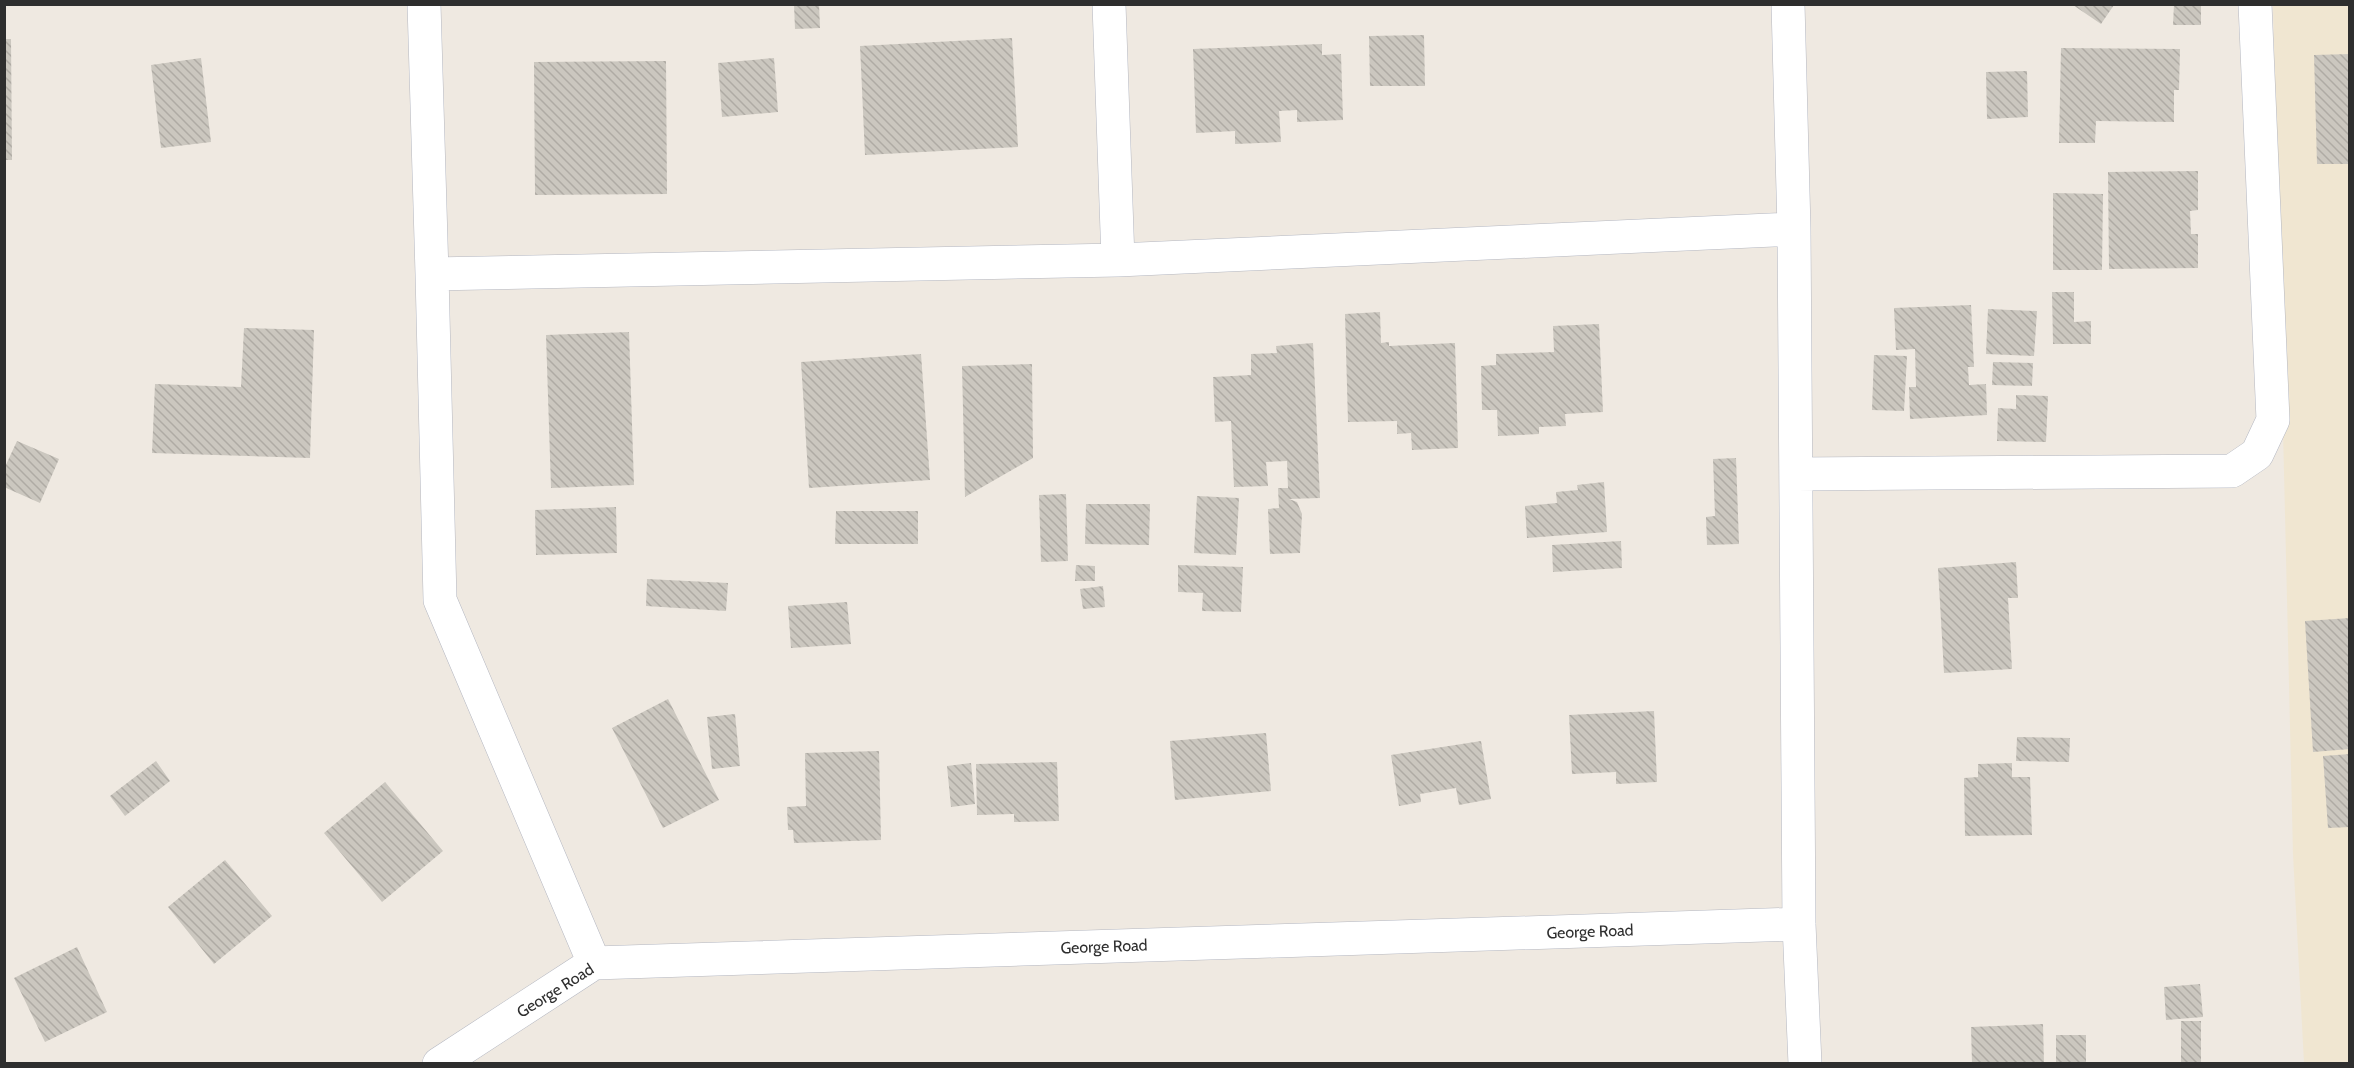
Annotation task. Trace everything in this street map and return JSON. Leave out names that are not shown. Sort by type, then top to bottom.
[{"type":"street","points":[[424,4],[440,600],[594,963]]},
{"type":"street","points":[[1109,4],[1118,260]]},
{"type":"street","points":[[1788,4],[1794,229],[1799,924],[1805,1064]]},
{"type":"street","points":[[1796,474],[2232,471],[2257,454],[2273,420],[2255,4]]},
{"type":"street","points":[[432,274],[1118,260],[1794,229]]},
{"type":"street","name":"George Road","points":[[440,1064],[594,963],[1799,924]]},
{"type":"shaded area","points":[[2273,5],[2349,5],[2349,1063],[2304,1063],[2293,854]]},
{"type":"building","points":[[794,4],[819,4],[820,28],[795,29]]},
{"type":"building","points":[[2174,4],[2201,4],[2201,25],[2173,25]]},
{"type":"building","points":[[2073,5],[2114,5],[2101,24]]},
{"type":"building","points":[[1424,35],[1425,86],[1370,86],[1369,36]]},
{"type":"building","points":[[1012,38],[1018,147],[865,155],[860,46]]},
{"type":"building","points":[[4,39],[11,39],[12,160],[4,160]]},
{"type":"building","points":[[1322,44],[1322,55],[1341,54],[1343,120],[1297,122],[1297,110],[1279,111],[1281,142],[1235,144],[1235,131],[1196,133],[1193,49]]},
{"type":"building","points":[[2061,48],[2180,49],[2179,90],[2174,90],[2174,122],[2096,121],[2095,143],[2059,143]]},
{"type":"building","points":[[2350,54],[2350,164],[2317,164],[2314,55]]},
{"type":"building","points":[[201,58],[211,142],[161,148],[151,65]]},
{"type":"building","points":[[774,58],[778,112],[722,117],[718,63]]},
{"type":"building","points":[[666,61],[667,194],[535,195],[534,62]]},
{"type":"building","points":[[2027,71],[2028,117],[1987,119],[1986,72]]},
{"type":"building","points":[[2198,171],[2198,210],[2190,211],[2191,234],[2198,234],[2198,268],[2109,269],[2108,172]]},
{"type":"building","points":[[2053,193],[2103,194],[2102,270],[2053,270]]},
{"type":"building","points":[[2052,292],[2074,292],[2074,322],[2091,321],[2091,344],[2053,344]]},
{"type":"building","points":[[1971,305],[1974,367],[1968,367],[1969,385],[1986,384],[1987,415],[1910,419],[1909,387],[1916,387],[1915,349],[1896,350],[1894,308]]},
{"type":"building","points":[[1988,309],[2037,311],[2034,356],[1986,354]]},
{"type":"building","points":[[1380,312],[1381,343],[1389,342],[1389,346],[1455,343],[1458,448],[1412,450],[1411,433],[1397,434],[1397,421],[1348,422],[1345,314]]},
{"type":"building","points":[[1599,324],[1603,412],[1565,414],[1566,426],[1539,427],[1539,434],[1498,436],[1497,410],[1482,410],[1481,366],[1496,365],[1496,354],[1554,352],[1553,326]]},
{"type":"building","points":[[244,328],[314,330],[310,458],[152,453],[155,384],[241,387]]},
{"type":"building","points":[[629,332],[634,485],[551,488],[546,335]]},
{"type":"building","points":[[1313,343],[1320,498],[1289,499],[1297,502],[1302,514],[1300,553],[1270,554],[1268,509],[1279,508],[1278,488],[1288,488],[1287,461],[1266,462],[1268,486],[1234,487],[1231,421],[1215,422],[1213,377],[1251,375],[1251,354],[1277,353],[1276,346]]},
{"type":"building","points":[[921,354],[930,480],[809,488],[801,362]]},
{"type":"building","points":[[1874,355],[1907,356],[1904,411],[1872,410]]},
{"type":"building","points":[[1993,362],[2033,363],[2032,386],[1992,385]]},
{"type":"building","points":[[1032,364],[1033,458],[965,497],[962,366]]},
{"type":"building","points":[[2016,395],[2048,396],[2046,442],[1997,441],[1998,408],[2016,409]]},
{"type":"building","points":[[17,441],[59,459],[40,503],[4,487],[4,469]]},
{"type":"building","points":[[1736,458],[1739,544],[1707,545],[1706,517],[1715,516],[1713,459]]},
{"type":"building","points":[[1604,482],[1607,532],[1527,538],[1525,506],[1557,503],[1556,492],[1578,490],[1577,485]]},
{"type":"building","points":[[1066,494],[1068,561],[1041,562],[1039,495]]},
{"type":"building","points":[[1197,496],[1239,498],[1236,555],[1194,553]]},
{"type":"building","points":[[1086,504],[1150,504],[1149,545],[1085,544]]},
{"type":"building","points":[[616,507],[617,553],[536,555],[535,510]]},
{"type":"building","points":[[836,511],[918,511],[918,544],[835,544]]},
{"type":"building","points":[[1621,541],[1622,568],[1553,572],[1552,545]]},
{"type":"building","points":[[2016,562],[2018,598],[2008,598],[2012,669],[1944,673],[1938,568]]},
{"type":"building","points":[[1076,565],[1095,566],[1095,581],[1075,581]]},
{"type":"building","points":[[1178,565],[1243,567],[1241,612],[1202,611],[1203,593],[1178,592]]},
{"type":"building","points":[[647,579],[728,583],[726,611],[646,606]]},
{"type":"building","points":[[1103,586],[1105,607],[1083,609],[1080,589]]},
{"type":"building","points":[[847,602],[851,644],[791,648],[788,606]]},
{"type":"building","points":[[2350,618],[2350,749],[2313,752],[2305,621]]},
{"type":"building","points":[[668,699],[719,800],[663,828],[612,728]]},
{"type":"building","points":[[1654,711],[1657,782],[1616,784],[1616,772],[1572,774],[1569,715]]},
{"type":"building","points":[[735,714],[740,766],[712,769],[707,717]]},
{"type":"building","points":[[1266,733],[1271,791],[1175,800],[1170,741]]},
{"type":"building","points":[[2017,737],[2070,738],[2069,762],[2016,761]]},
{"type":"building","points":[[1481,741],[1491,799],[1459,805],[1456,788],[1420,794],[1421,802],[1399,806],[1391,755]]},
{"type":"building","points":[[879,751],[881,840],[794,843],[793,830],[788,830],[787,807],[806,806],[805,753]]},
{"type":"building","points":[[2350,754],[2350,827],[2328,828],[2323,756]]},
{"type":"building","points":[[156,761],[170,781],[125,816],[110,796]]},
{"type":"building","points":[[1057,762],[1059,821],[1014,822],[1014,814],[977,815],[976,764]]},
{"type":"building","points":[[971,763],[975,804],[951,807],[947,766]]},
{"type":"building","points":[[2012,763],[2012,777],[2030,777],[2032,835],[1965,836],[1964,778],[1978,777],[1978,764]]},
{"type":"building","points":[[385,782],[443,851],[382,902],[324,833]]},
{"type":"building","points":[[225,860],[272,916],[214,964],[168,907]]},
{"type":"building","points":[[77,947],[107,1012],[45,1042],[14,978]]},
{"type":"building","points":[[2200,984],[2203,1017],[2166,1020],[2164,987]]},
{"type":"building","points":[[2181,1021],[2201,1021],[2201,1064],[2181,1064]]},
{"type":"building","points":[[2043,1024],[2044,1064],[1972,1064],[1971,1027]]},
{"type":"building","points":[[2056,1035],[2086,1035],[2086,1064],[2056,1064]]}]
